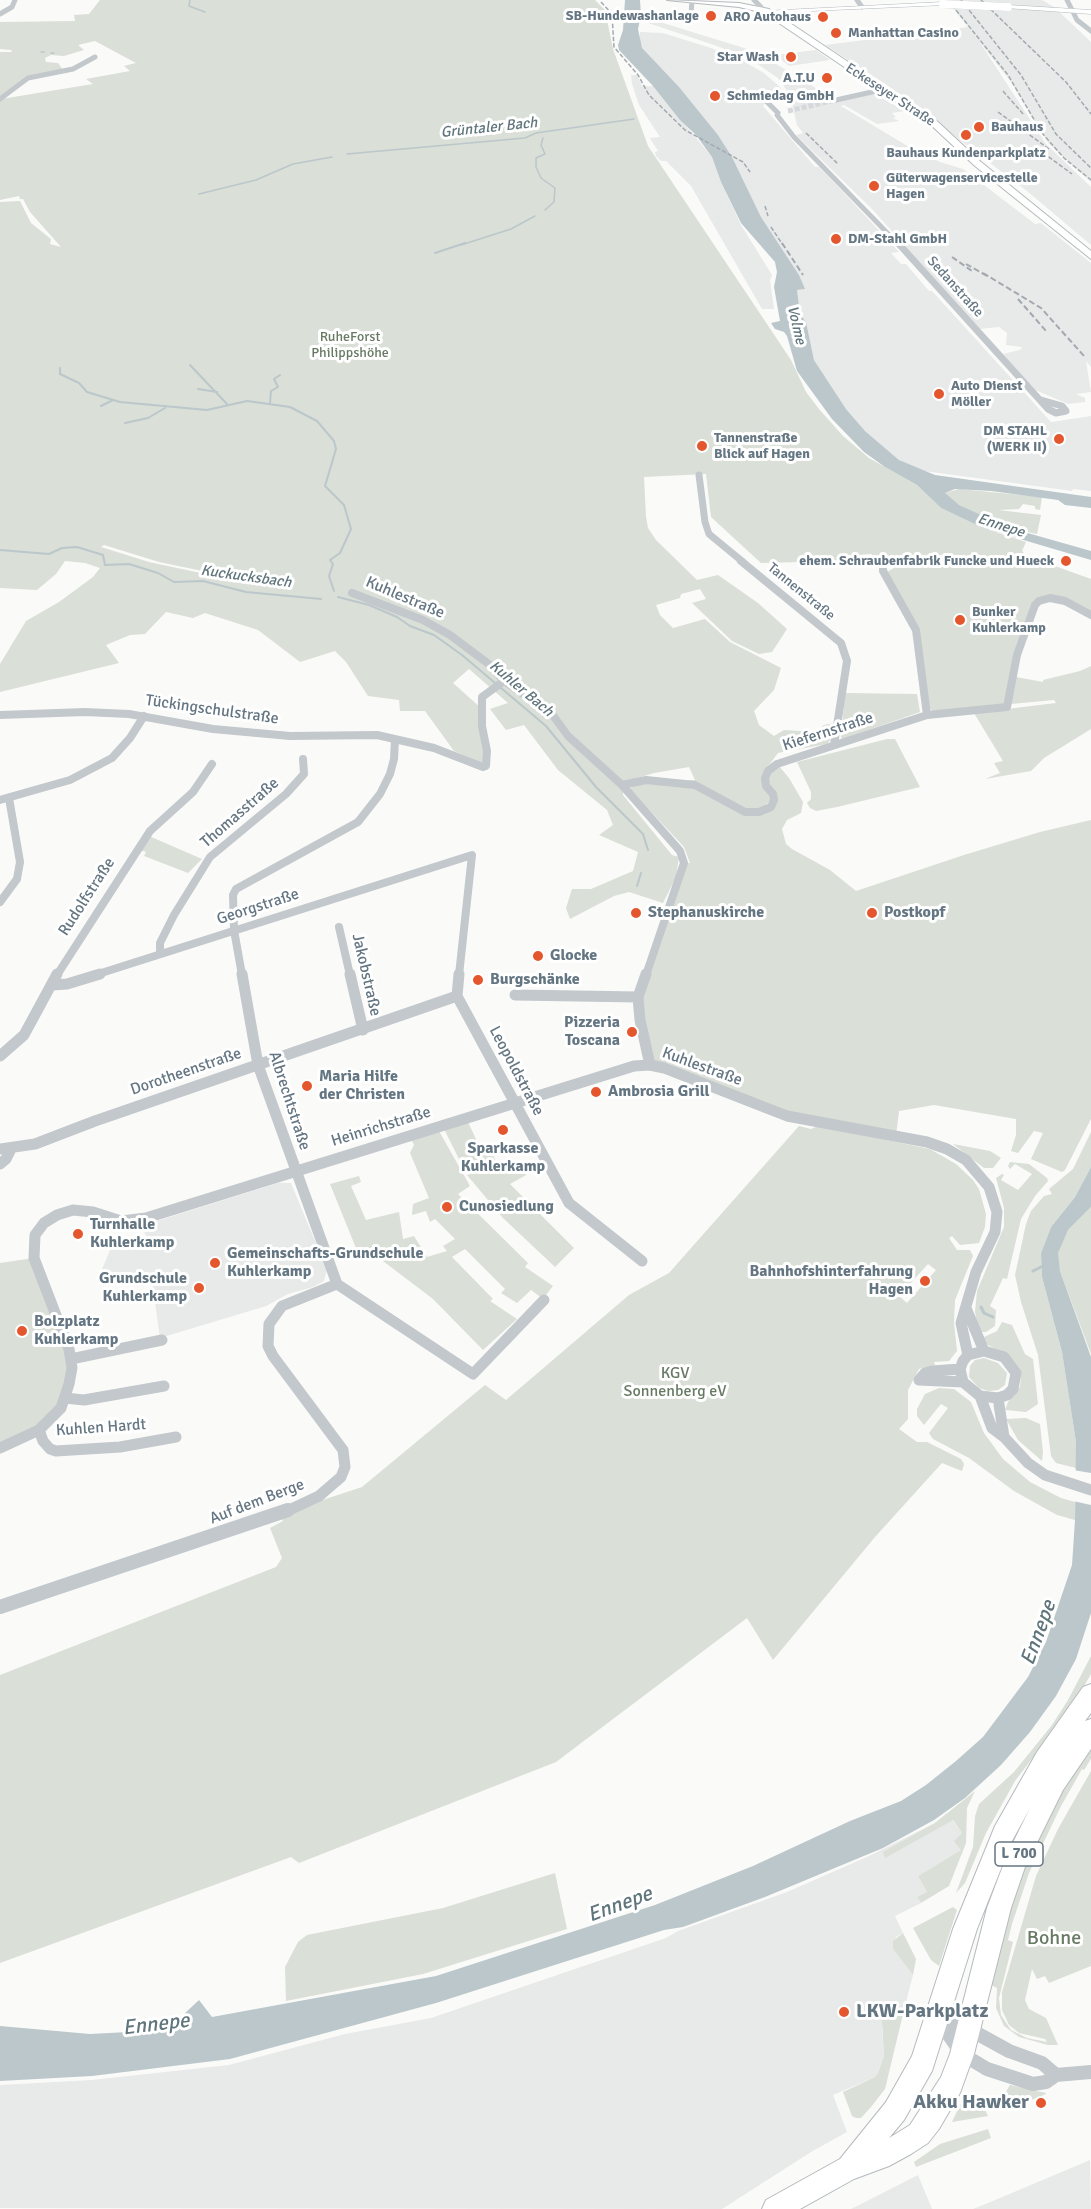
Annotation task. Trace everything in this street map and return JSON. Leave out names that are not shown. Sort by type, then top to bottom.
[{"type":"main road","points":[[670,0],[763,9],[943,4],[1091,12]]},
{"type":"main road","name":"Eckeseyer Straße","points":[[763,9],[935,124],[978,164],[1091,256]]},
{"type":"main road","name":"L 700","points":[[848,2168],[906,2096],[924,2062],[965,1929],[1002,1834],[1045,1760],[1091,1695]]},
{"type":"main road","name":"L 700","points":[[775,2209],[848,2168],[880,2157],[919,2134],[942,2102],[962,2054],[999,1908],[1010,1874],[1028,1832],[1055,1782],[1091,1730]]},
{"type":"street","points":[[0,14],[12,7],[15,0]]},
{"type":"street","name":"Eckeseyer Straße","points":[[754,0],[763,9]]},
{"type":"street","points":[[857,0],[862,6]]},
{"type":"street","points":[[1067,0],[1077,20],[1091,31]]},
{"type":"street","points":[[691,1],[691,15]]},
{"type":"street","points":[[0,99],[28,78],[73,69],[95,57]]},
{"type":"street","points":[[836,100],[881,90]]},
{"type":"street","name":"Sedanstraße","points":[[765,100],[781,112],[777,115],[794,137],[914,259],[1041,400]]},
{"type":"street","name":"Tannenstraße","points":[[699,475],[705,522],[710,534],[841,643],[848,661],[834,745]]},
{"type":"street","points":[[883,566],[883,571],[916,630],[927,715]]},
{"type":"street","name":"Kuhlestraße","points":[[351,593],[423,620],[450,635],[490,665],[503,682],[552,714],[568,736],[621,785],[680,851],[684,863],[638,997],[643,1039],[650,1065],[664,1068],[787,1116],[927,1142],[947,1149],[966,1161],[989,1187],[996,1204],[997,1222],[976,1272],[961,1323],[968,1355]]},
{"type":"street","name":"Kiefernstraße","points":[[621,785],[646,780],[695,785],[745,812],[759,812],[771,807],[774,800],[773,794],[766,786],[765,778],[768,771],[777,764],[927,715],[1006,706],[1017,655],[1036,603],[1046,599],[1060,599],[1091,615]]},
{"type":"street","name":"Tückingschulstraße","points":[[0,715],[85,712],[144,716],[213,729],[290,736],[377,735],[452,754],[483,768],[486,766],[482,697],[503,682]]},
{"type":"street","points":[[0,902],[17,879],[20,862],[5,799],[70,780],[112,759],[130,738],[144,716]]},
{"type":"street","name":"Albrechtstraße","points":[[337,1284],[258,1065],[234,930],[234,895],[236,889],[351,826],[367,813],[390,774],[395,740]]},
{"type":"street","name":"Thomasstraße","points":[[160,954],[160,943],[174,915],[210,857],[286,794],[304,774],[303,759]]},
{"type":"street","name":"Rudolfstraße","points":[[0,1056],[24,1035],[60,969],[147,835],[193,792],[212,764]]},
{"type":"street","name":"Georgstraße","points":[[52,985],[67,984],[472,855],[457,996]]},
{"type":"street","name":"Jakobstraße","points":[[339,927],[363,1029]]},
{"type":"street","points":[[515,995],[638,997]]},
{"type":"street","name":"Dorotheenstraße","points":[[0,1164],[6,1159],[6,1149],[35,1144],[66,1131],[457,996]]},
{"type":"street","name":"Leopoldstraße","points":[[457,996],[569,1203],[642,1261]]},
{"type":"street","name":"Heinrichstraße","points":[[121,1221],[146,1218],[294,1170],[634,1066],[650,1065]]},
{"type":"street","name":"Kuhlen Hardt","points":[[0,1448],[39,1430],[61,1408],[72,1368],[66,1340],[34,1258],[35,1235],[44,1223],[57,1215],[73,1210],[93,1212],[121,1221]]},
{"type":"street","points":[[337,1284],[473,1374],[544,1300]]},
{"type":"street","name":"Auf dem Berge","points":[[0,1607],[280,1514],[319,1496],[335,1483],[341,1477],[345,1467],[343,1450],[273,1356],[268,1346],[267,1335],[269,1324],[282,1306],[337,1284]]},
{"type":"street","points":[[966,1308],[984,1351]]},
{"type":"street","points":[[70,1359],[162,1341]]},
{"type":"street","points":[[963,1382],[960,1369],[968,1355],[984,1351],[1004,1358],[1016,1373],[1013,1389],[998,1398],[980,1396]]},
{"type":"street","points":[[960,1369],[932,1371],[925,1373],[919,1380],[963,1382],[980,1396],[992,1428],[1004,1437],[1028,1463],[1045,1475],[1090,1489]]},
{"type":"street","name":"Kuhlen Hardt","points":[[65,1398],[84,1400],[164,1386]]},
{"type":"street","points":[[998,1398],[1004,1437]]},
{"type":"street","name":"Kuhlen Hardt","points":[[39,1430],[43,1441],[50,1449],[56,1450],[120,1446],[176,1437]]},
{"type":"street","points":[[937,2018],[969,2029],[1009,2051],[1042,2062],[1056,2075]]},
{"type":"street","points":[[937,2018],[962,2054],[987,2069],[1033,2084],[1046,2082],[1056,2075],[1091,2072]]},
{"type":"shaded area","points":[[941,0],[1042,0],[1054,7],[1091,42],[1091,182],[1049,144],[1011,82],[979,41],[1046,144],[1091,187],[1091,245],[1027,191],[887,85],[825,45],[968,27],[948,2]]},
{"type":"shaded area","points":[[650,19],[757,52],[802,78],[834,102],[874,94],[880,97],[905,111],[892,113],[896,117],[893,118],[899,121],[877,124],[844,105],[841,106],[909,147],[940,162],[963,169],[1035,224],[1041,223],[1091,263],[1091,367],[1086,361],[1091,392],[1076,394],[1085,398],[1085,402],[1068,404],[1033,389],[1003,354],[1020,350],[1022,347],[1006,345],[1007,333],[999,327],[980,329],[872,209],[796,135],[803,133],[797,125],[790,95],[778,78],[753,61],[717,46],[648,23]]},
{"type":"shaded area","points":[[640,32],[663,33],[714,49],[730,63],[743,61],[764,73],[780,87],[786,101],[765,103],[763,106],[815,167],[819,167],[830,178],[899,252],[891,253],[901,264],[906,264],[929,291],[932,291],[1051,422],[1091,416],[1091,491],[1073,489],[1072,491],[924,471],[899,460],[865,431],[846,409],[814,360],[806,322],[800,314],[797,290],[804,289],[799,275],[761,217],[732,157],[718,135],[676,84],[644,52],[640,43]]},
{"type":"shaded area","points":[[816,50],[830,60],[789,66],[775,55]]},
{"type":"shaded area","points":[[631,75],[637,75],[642,86],[653,86],[712,157],[741,225],[772,275],[770,280],[774,309],[762,309],[691,186],[666,161],[661,161],[656,156],[655,152],[658,151],[650,138],[660,137],[639,105]]},
{"type":"shaded area","name":"Gemeinschafts-Grundschule Kuhlerkamp","points":[[278,1183],[291,1183],[327,1270],[324,1281],[313,1287],[288,1294],[266,1306],[160,1338],[152,1281],[100,1274],[113,1243],[152,1247],[141,1226]]},
{"type":"shaded area","points":[[947,1813],[962,1833],[961,1850],[918,1876],[927,1892],[917,1897],[921,1903],[895,1916],[903,1933],[896,1937],[893,1949],[913,1975],[904,2010],[882,2026],[884,2056],[875,2077],[833,2095],[847,2132],[811,2152],[722,2209],[0,2208],[0,2085],[92,2080],[229,2065],[345,2034],[431,2018],[666,1938],[678,1931],[787,1892],[869,1856],[935,1823]]},
{"type":"shaded area","points":[[1090,2160],[1091,2209],[973,2209],[1000,2198]]},
{"type":"shaded area","points":[[918,2175],[932,2209],[851,2209],[863,2203]]},
{"type":"green space","name":"RuheForst Philippshöhe","points":[[100,0],[595,0],[605,10],[613,49],[648,146],[791,360],[806,392],[819,409],[843,436],[869,458],[917,485],[941,508],[983,528],[1026,542],[1022,551],[1027,556],[1091,579],[1091,612],[1079,605],[1035,600],[1005,704],[933,711],[930,709],[919,635],[887,572],[894,568],[891,562],[879,562],[871,554],[844,556],[845,561],[761,563],[711,517],[706,474],[644,477],[648,528],[656,540],[697,580],[718,575],[758,603],[787,629],[772,652],[759,654],[732,641],[692,603],[706,599],[700,589],[656,605],[660,615],[673,628],[705,619],[730,642],[781,668],[774,690],[754,711],[759,725],[774,736],[784,730],[815,732],[824,725],[834,723],[831,739],[827,744],[778,753],[763,773],[772,799],[758,813],[775,807],[767,775],[779,766],[803,802],[801,813],[787,820],[782,829],[786,844],[792,849],[830,870],[856,891],[1040,832],[1091,820],[1091,1119],[1065,1170],[1062,1172],[1031,1159],[1043,1133],[1034,1131],[1018,1153],[1011,1151],[1016,1135],[1016,1119],[934,1105],[899,1111],[896,1136],[821,1123],[650,1065],[638,997],[684,863],[690,863],[684,847],[629,788],[645,783],[695,780],[689,767],[654,773],[624,782],[623,795],[672,855],[679,857],[676,877],[663,903],[629,892],[614,896],[570,919],[566,908],[572,889],[591,889],[633,871],[638,852],[599,835],[613,825],[607,810],[558,770],[524,725],[506,730],[490,709],[508,703],[469,669],[453,683],[481,708],[486,753],[482,763],[454,751],[425,711],[400,711],[399,700],[368,696],[346,662],[335,651],[300,662],[258,630],[205,613],[193,618],[166,612],[145,634],[130,635],[106,645],[119,663],[0,692],[0,664],[26,621],[59,602],[93,577],[100,568],[85,563],[65,561],[56,574],[37,590],[0,588],[0,202],[20,201],[31,223],[51,239],[50,244],[61,247],[30,212],[23,199],[19,196],[0,200],[0,52],[12,52],[0,49],[0,22],[75,21],[74,15],[89,14]],"holes":[[[95,41],[136,63],[124,66],[130,71],[86,79],[93,84],[1,99],[37,74],[64,71],[58,63],[46,62],[45,58],[51,55],[64,56],[84,50],[78,45]],[[104,545],[159,562],[241,579],[149,562],[101,547]]]},
{"type":"green space","points":[[959,489],[1042,497],[1040,510],[1035,509],[1035,506],[1023,504],[1019,509],[998,510],[1041,515],[1037,534],[1017,530],[966,509],[950,500],[945,493]]},
{"type":"green space","points":[[1091,666],[1091,729],[1044,758],[1031,771],[985,779],[1000,773],[994,763],[1003,761],[974,713],[1056,703],[1054,700],[1011,704],[1016,677],[1043,682],[1043,680]]},
{"type":"green space","points":[[845,693],[917,694],[920,712],[843,739],[841,738]]},
{"type":"green space","points":[[887,739],[895,739],[920,787],[837,807],[816,811],[810,808],[807,803],[811,799],[811,792],[797,762]]},
{"type":"green space","points":[[149,836],[202,859],[188,873],[144,856],[146,852],[140,850]]},
{"type":"green space","points":[[468,1122],[481,1150],[490,1147],[496,1163],[478,1169],[477,1165],[464,1169],[444,1129]]},
{"type":"green space","name":"KGV Sonnenberg eV","points":[[799,1126],[811,1129],[818,1126],[930,1149],[956,1164],[979,1189],[986,1214],[985,1227],[979,1243],[960,1245],[952,1236],[949,1238],[957,1250],[970,1250],[973,1256],[955,1300],[954,1323],[957,1351],[949,1361],[934,1362],[935,1365],[919,1369],[908,1390],[908,1419],[899,1429],[917,1442],[927,1442],[961,1459],[964,1464],[962,1471],[942,1463],[875,1537],[773,1660],[747,1618],[556,1762],[299,1863],[291,1857],[0,1963],[0,1675],[276,1567],[282,1558],[270,1528],[283,1521],[280,1514],[362,1487],[485,1385],[506,1400],[629,1295],[669,1273]],"holes":[[[928,1264],[936,1270],[907,1303],[899,1296]]]},
{"type":"green space","points":[[439,1131],[470,1186],[458,1194],[528,1263],[525,1267],[553,1286],[543,1299],[531,1290],[517,1303],[501,1293],[505,1289],[465,1249],[452,1257],[493,1299],[490,1301],[517,1319],[483,1350],[433,1299],[379,1258],[373,1255],[365,1259],[362,1251],[358,1253],[330,1184],[359,1176],[361,1182],[351,1186],[366,1220],[399,1212],[403,1239],[414,1236],[427,1257],[447,1251],[443,1246],[455,1239],[435,1219],[430,1222],[426,1211],[412,1215],[413,1204],[429,1198],[410,1153],[414,1145],[411,1139]]},
{"type":"green space","points":[[1091,1132],[1091,1167],[1075,1197],[1051,1227],[1041,1253],[1042,1277],[1062,1352],[1076,1442],[1076,1468],[1056,1463],[1051,1456],[1038,1355],[1015,1275],[1031,1211],[1044,1196],[1052,1194],[1049,1189],[1073,1169]]},
{"type":"green space","points":[[953,1144],[990,1151],[1001,1158],[993,1168],[984,1168]]},
{"type":"green space","points":[[1010,1162],[1029,1164],[1048,1181],[1035,1196],[1021,1219],[1007,1279],[1003,1278],[990,1306],[996,1310],[995,1326],[986,1332],[979,1332],[975,1312],[977,1291],[1004,1227],[1004,1208],[996,1178],[1004,1175],[1001,1180],[1018,1190],[1032,1174],[1015,1164],[1010,1169],[1008,1166]]},
{"type":"green space","points":[[499,1165],[520,1165],[526,1175],[528,1174],[510,1184],[574,1248],[555,1267],[503,1218],[467,1175]]},
{"type":"green space","points":[[1091,1207],[1091,1354],[1060,1271],[1057,1253],[1068,1230]]},
{"type":"green space","points":[[34,1258],[69,1349],[65,1398],[39,1430],[0,1448],[0,1263]]},
{"type":"green space","points":[[1002,1322],[1012,1325],[1025,1354],[1033,1359],[1038,1404],[1026,1412],[1005,1410],[1008,1402],[1020,1387],[1021,1377],[1003,1353],[986,1344],[982,1338],[997,1331]]},
{"type":"green space","points":[[984,1358],[998,1363],[1007,1373],[1005,1385],[998,1390],[988,1391],[979,1388],[969,1377],[970,1366],[975,1360]]},
{"type":"green space","points":[[939,1388],[954,1389],[971,1402],[984,1433],[1003,1459],[1030,1482],[1061,1498],[1075,1502],[1075,1520],[1057,1515],[1014,1491],[969,1458],[933,1439],[929,1433],[948,1408],[941,1404],[924,1425],[917,1416],[917,1409],[925,1394]]},
{"type":"green space","points":[[1026,1418],[1040,1424],[1042,1461],[1018,1440],[1006,1419]]},
{"type":"green space","points":[[1091,1656],[1091,1674],[1074,1704],[1015,1781],[986,1833],[965,1883],[956,1893],[973,1847],[975,1816],[979,1804],[1014,1772],[1052,1725]]},
{"type":"green space","name":"Bohne","points":[[1091,1746],[1091,1759],[1084,1770],[1082,1769],[1060,1808],[1029,1873],[1008,1940],[1013,1942],[999,1998],[1001,2015],[1011,2030],[1027,2038],[1047,2042],[1045,2039],[1019,2033],[1009,2025],[1002,2010],[1002,1992],[1036,1876],[1058,1829],[1091,1771],[1091,1966],[1049,1983],[1045,1976],[1037,1979],[1032,1969],[1025,2000],[1029,2009],[1046,2018],[1058,2045],[1048,2045],[1019,2037],[1004,2026],[996,2008],[997,1988],[991,1985],[1014,1896],[1028,1857],[1047,1816],[1075,1768]]},
{"type":"green space","points":[[975,1791],[967,1808],[966,1843],[949,1886],[921,1903],[917,1897],[927,1892],[918,1876],[961,1850],[954,1841],[962,1833],[953,1820],[885,1858],[883,1852],[935,1823]]},
{"type":"green space","points":[[555,1873],[567,1929],[423,1974],[286,2001],[285,1967],[298,1942],[307,1935],[443,1908]]},
{"type":"green space","points":[[953,1907],[957,1910],[939,1966],[931,1960],[913,1928]]},
{"type":"green space","points":[[903,1933],[916,1959],[913,1975],[893,1949],[893,1941]]},
{"type":"green space","points":[[895,2005],[904,2010],[885,2089],[861,2118],[856,2118],[852,2116],[843,2092],[875,2077],[878,2073],[884,2056],[882,2020],[887,2010]]},
{"type":"green space","points":[[1010,2085],[1046,2094],[1004,2111],[1001,2100]]},
{"type":"green space","points":[[962,2101],[985,2110],[988,2116],[952,2122]]},
{"type":"green space","points":[[988,2129],[991,2138],[916,2167],[914,2162],[940,2144]]},
{"type":"water","points":[[625,0],[640,0],[641,16],[638,29],[642,48],[679,87],[718,135],[732,157],[761,217],[799,275],[805,289],[797,290],[800,314],[806,322],[814,360],[846,409],[865,431],[899,460],[935,475],[1091,497],[1091,508],[1065,505],[1058,500],[991,491],[955,489],[945,493],[959,505],[1010,528],[1091,551],[1091,560],[983,528],[941,508],[917,485],[864,452],[832,419],[797,371],[787,336],[784,332],[775,329],[771,323],[780,321],[774,287],[777,272],[775,262],[741,223],[721,182],[712,157],[696,135],[619,50]]},
{"type":"water","points":[[1091,1167],[1091,1207],[1068,1230],[1058,1253],[1060,1271],[1091,1357],[1091,1613],[1076,1659],[1056,1696],[1030,1732],[1001,1765],[965,1798],[934,1820],[883,1848],[765,1897],[683,1927],[664,1930],[436,2003],[230,2059],[92,2076],[0,2081],[0,2026],[90,2034],[167,2030],[199,2000],[212,2017],[436,1976],[655,1905],[753,1866],[850,1821],[901,1801],[956,1761],[983,1737],[1028,1677],[1046,1642],[1072,1565],[1076,1442],[1062,1352],[1042,1277],[1041,1253],[1051,1227],[1075,1197]]},
{"type":"pier","points":[[1073,1470],[1091,1473],[1091,1505],[1073,1501]]},
{"type":"waterway","points":[[190,0],[189,6],[205,12]]},
{"type":"waterway","name":"Grüntaler Bach","points":[[347,154],[525,138],[536,133],[634,119]]},
{"type":"waterway","points":[[543,138],[541,145],[545,154],[536,158],[536,167],[541,178],[555,188],[554,202],[545,210]]},
{"type":"waterway","name":"Grüntaler Bach","points":[[199,194],[256,180],[293,164],[332,157]]},
{"type":"waterway","points":[[461,245],[511,229],[535,216]]},
{"type":"waterway","points":[[435,253],[465,243]]},
{"type":"waterway","points":[[190,365],[215,392]]},
{"type":"waterway","name":"Kuhler Bach","points":[[60,368],[60,374],[79,383],[87,392],[120,402],[207,410],[247,401],[290,407],[317,421],[334,441],[336,449],[325,486],[344,505],[351,529],[340,553],[330,560],[333,564],[329,576],[334,591]]},
{"type":"waterway","points":[[270,403],[271,391],[278,387],[274,379],[280,375]]},
{"type":"waterway","points":[[198,389],[215,392]]},
{"type":"waterway","points":[[215,392],[227,404]]},
{"type":"waterway","points":[[101,406],[113,400]]},
{"type":"waterway","points":[[125,423],[148,418],[165,408]]},
{"type":"waterway","name":"Kuckucksbach","points":[[0,550],[49,554],[62,548],[77,547],[103,555],[105,565],[129,564],[158,573],[174,582],[203,581],[246,592],[321,599]]},
{"type":"waterway","name":"Kuhler Bach","points":[[338,597],[369,605],[397,617],[410,626],[434,635],[462,655],[546,726],[596,787],[643,834],[648,850]]},
{"type":"waterway","name":"Kuhler Bach","points":[[637,886],[641,873]]},
{"type":"waterway","points":[[1033,1271],[1045,1265]]},
{"type":"waterway","points":[[981,1307],[984,1313],[993,1317]]},
{"type":"tunnel","points":[[788,111],[836,100]]},
{"type":"railway","points":[[948,0],[1008,75],[1042,133],[1064,158],[1091,180]]},
{"type":"railway","points":[[961,0],[1021,75],[1056,134],[1091,168]]},
{"type":"railway","points":[[981,0],[1066,82],[1091,114]]},
{"type":"railway","points":[[601,2],[612,14],[614,47],[638,75],[649,95],[685,130],[743,162],[750,172]]},
{"type":"railway","points":[[1003,91],[1024,115]]},
{"type":"railway","points":[[998,112],[1049,149]]},
{"type":"railway","points":[[806,133],[838,164]]},
{"type":"railway","points":[[1038,149],[1072,174]]},
{"type":"railway","points":[[765,206],[768,216]]},
{"type":"railway","points":[[771,227],[783,245]]},
{"type":"railway","points":[[782,243],[803,275]]},
{"type":"railway","points":[[952,257],[972,271]]},
{"type":"railway","points":[[966,264],[989,277]]},
{"type":"railway","points":[[983,273],[1041,308],[1084,356]]},
{"type":"railway","points":[[1018,299],[1047,332]]},
{"type":"place","name":"SB-Hundewashanlage","points":[[711,16]]},
{"type":"place","name":"ARO Autohaus","points":[[823,17]]},
{"type":"place","name":"Manhattan Casino","points":[[836,33]]},
{"type":"place","name":"Star Wash","points":[[791,57]]},
{"type":"place","name":"A.T.U","points":[[827,78]]},
{"type":"place","name":"Schmiedag GmbH","points":[[715,96]]},
{"type":"place","name":"Bauhaus","points":[[979,127]]},
{"type":"place","name":"Bauhaus Kundenparkplatz","points":[[966,135]]},
{"type":"place","name":"Güterwagenservicestelle Hagen","points":[[874,186]]},
{"type":"place","name":"DM-Stahl GmbH","points":[[836,239]]},
{"type":"place","name":"Auto Dienst Möller","points":[[939,394]]},
{"type":"place","name":"DM STAHL (WERK II)","points":[[1059,439]]},
{"type":"place","name":"Tannenstraße Blick auf Hagen","points":[[702,446]]},
{"type":"place","name":"ehem. Schraubenfabrik Funcke und Hueck","points":[[1066,561]]},
{"type":"place","name":"Bunker Kuhlerkamp","points":[[960,620]]},
{"type":"place","name":"Stephanuskirche","points":[[636,913]]},
{"type":"place","name":"Postkopf","points":[[872,913]]},
{"type":"place","name":"Glocke","points":[[538,956]]},
{"type":"place","name":"Burgschänke","points":[[478,980]]},
{"type":"place","name":"Pizzeria Toscana","points":[[632,1032]]},
{"type":"place","name":"Maria Hilfe der Christen","points":[[307,1086]]},
{"type":"place","name":"Ambrosia Grill","points":[[596,1092]]},
{"type":"place","name":"Sparkasse Kuhlerkamp","points":[[503,1130]]},
{"type":"place","name":"Cunosiedlung","points":[[447,1207]]},
{"type":"place","name":"Turnhalle Kuhlerkamp","points":[[78,1234]]},
{"type":"place","name":"Gemeinschafts-Grundschule Kuhlerkamp","points":[[215,1263]]},
{"type":"place","name":"Bahnhofshinterfahrung Hagen","points":[[925,1281]]},
{"type":"place","name":"Grundschule Kuhlerkamp","points":[[199,1288]]},
{"type":"place","name":"Bolzplatz Kuhlerkamp","points":[[22,1331]]},
{"type":"place","name":"LKW-Parkplatz","points":[[844,2012]]},
{"type":"place","name":"Akku Hawker","points":[[1041,2103]]},
{"type":"water label","name":"Volme","points":[[796,325]]},
{"type":"water label","name":"Ennepe","points":[[1001,526]]},
{"type":"water label","name":"Ennepe","points":[[1039,1633]]},
{"type":"water label","name":"Ennepe","points":[[620,1905]]},
{"type":"water label","name":"Ennepe","points":[[156,2025]]}]
